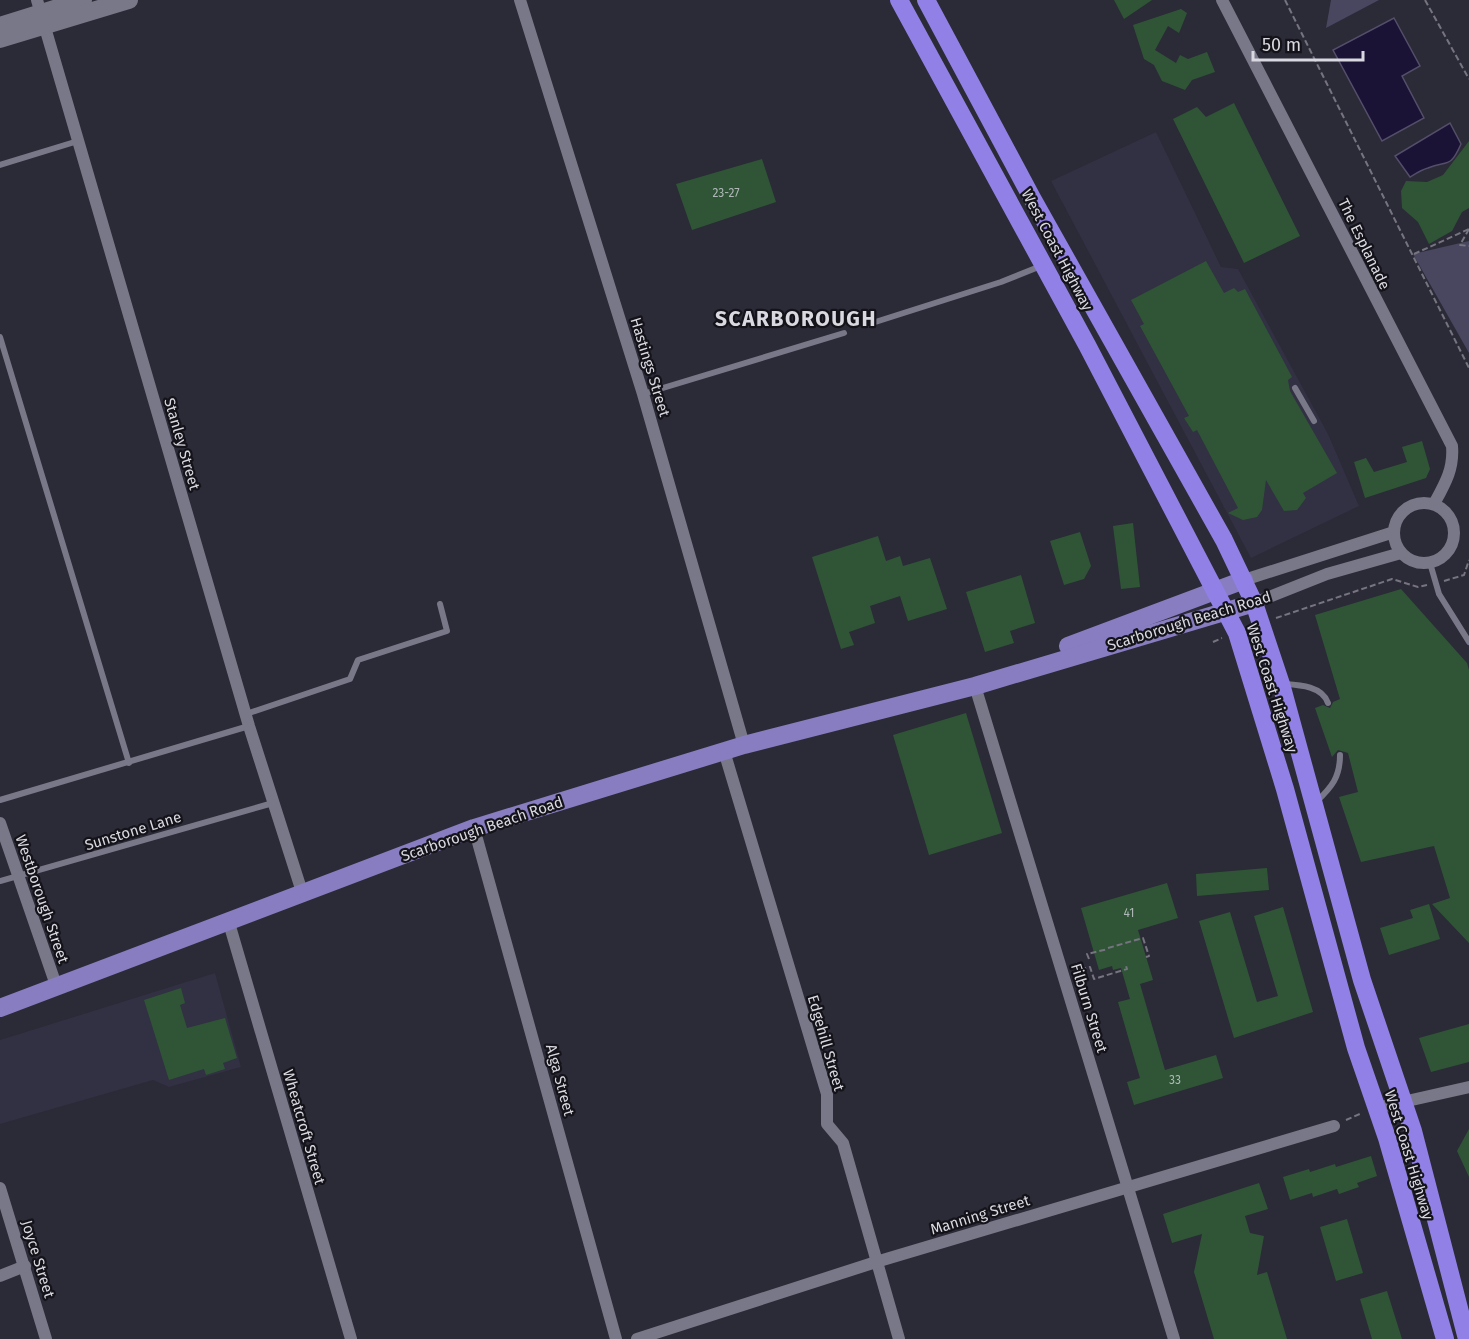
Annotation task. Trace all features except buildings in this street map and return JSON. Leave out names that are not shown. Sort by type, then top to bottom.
[{"type":"highway","name":"West Coast Highway","points":[[899,0],[1044,265],[1215,589],[1239,640],[1285,789],[1356,1048],[1445,1339]]},
{"type":"highway","name":"West Coast Highway","points":[[926,0],[1027,188],[1224,540],[1254,603],[1281,684],[1362,980],[1404,1101],[1467,1339]]},
{"type":"main road","name":"Scarborough Beach Road","points":[[975,686],[1056,650],[1244,580]]},
{"type":"main road","name":"Scarborough Beach Road","points":[[0,1008],[56,985],[303,895],[474,828],[744,745],[975,686],[1254,603]]},
{"type":"street","points":[[0,26],[82,0]]},
{"type":"street","points":[[0,39],[41,13],[129,0]]},
{"type":"street","name":"Hastings Street","points":[[520,0],[643,394],[744,745]]},
{"type":"street","name":"The Esplanade","points":[[1222,0],[1332,211],[1356,264],[1452,446],[1453,462],[1450,475],[1434,504]]},
{"type":"street","name":"Stanley Street","points":[[41,13],[248,720],[303,895]]},
{"type":"street","points":[[1420,502],[1434,504],[1449,514],[1455,530],[1451,547],[1446,554],[1430,563],[1414,562],[1401,553],[1395,543],[1394,532],[1397,518],[1407,508],[1420,502]]},
{"type":"street","name":"Scarborough Beach Road","points":[[1244,580],[1394,532]]},
{"type":"street","name":"Scarborough Beach Road","points":[[1254,603],[1327,574],[1401,553]]},
{"type":"street","name":"Filburn Street","points":[[975,686],[1174,1339]]},
{"type":"street","name":"Edgehill Street","points":[[724,751],[827,1094],[826,1124],[843,1143],[899,1339]]},
{"type":"street","name":"Westborough Street","points":[[0,823],[56,985]]},
{"type":"street","name":"Alga Street","points":[[474,828],[616,1339]]},
{"type":"street","name":"Wheatcroft Street","points":[[229,923],[351,1339]]},
{"type":"street","points":[[1376,1108],[1469,1087]]},
{"type":"street","name":"Manning Street","points":[[637,1339],[876,1262],[1334,1126]]},
{"type":"street","name":"Joyce Street","points":[[0,1188],[46,1339]]},
{"type":"street","points":[[0,1276],[25,1266]]},
{"type":"lane","points":[[0,165],[78,141]]},
{"type":"lane","points":[[869,324],[1001,282],[1044,265]]},
{"type":"lane","points":[[643,394],[844,333]]},
{"type":"lane","points":[[0,337],[129,763]]},
{"type":"lane","points":[[1295,388],[1314,421]]},
{"type":"lane","points":[[1430,563],[1435,583],[1469,642]]},
{"type":"lane","points":[[0,800],[129,763],[248,720],[350,679],[358,660],[447,631],[440,604]]},
{"type":"lane","points":[[1281,684],[1305,686],[1317,691],[1328,703]]},
{"type":"lane","points":[[1313,804],[1329,790],[1338,777],[1340,755]]},
{"type":"lane","name":"Sunstone Lane","points":[[0,881],[273,803]]},
{"type":"path","points":[[1285,0],[1469,368]]},
{"type":"path","points":[[1425,0],[1469,79]]},
{"type":"path","points":[[1413,255],[1453,234],[1469,229],[1460,245],[1469,246]]},
{"type":"path","points":[[1275,618],[1392,579],[1418,587],[1464,575],[1469,560]]},
{"type":"path","points":[[1089,959],[1088,954],[1143,938],[1149,956],[1146,957]]},
{"type":"path","points":[[1076,963],[1078,970],[1090,967],[1094,979],[1127,969],[1126,966]]},
{"type":"path","points":[[1334,1126],[1376,1108]]},
{"type":"shaded area","points":[[1331,0],[1379,0],[1326,28]]},
{"type":"shaded area","points":[[1394,18],[1420,66],[1402,76],[1424,118],[1382,141],[1333,50]]},
{"type":"shaded area","points":[[1450,123],[1461,144],[1454,157],[1448,162],[1425,169],[1410,177],[1395,156]]},
{"type":"shaded area","points":[[1156,132],[1221,267],[1238,269],[1328,434],[1359,506],[1251,558],[1051,181]]},
{"type":"shaded area","points":[[1469,241],[1469,353],[1413,254]]},
{"type":"shaded area","points":[[215,973],[241,1067],[169,1087],[153,1080],[0,1124],[0,1040]]},
{"type":"district","name":"SCARBOROUGH","points":[[796,319]]}]
